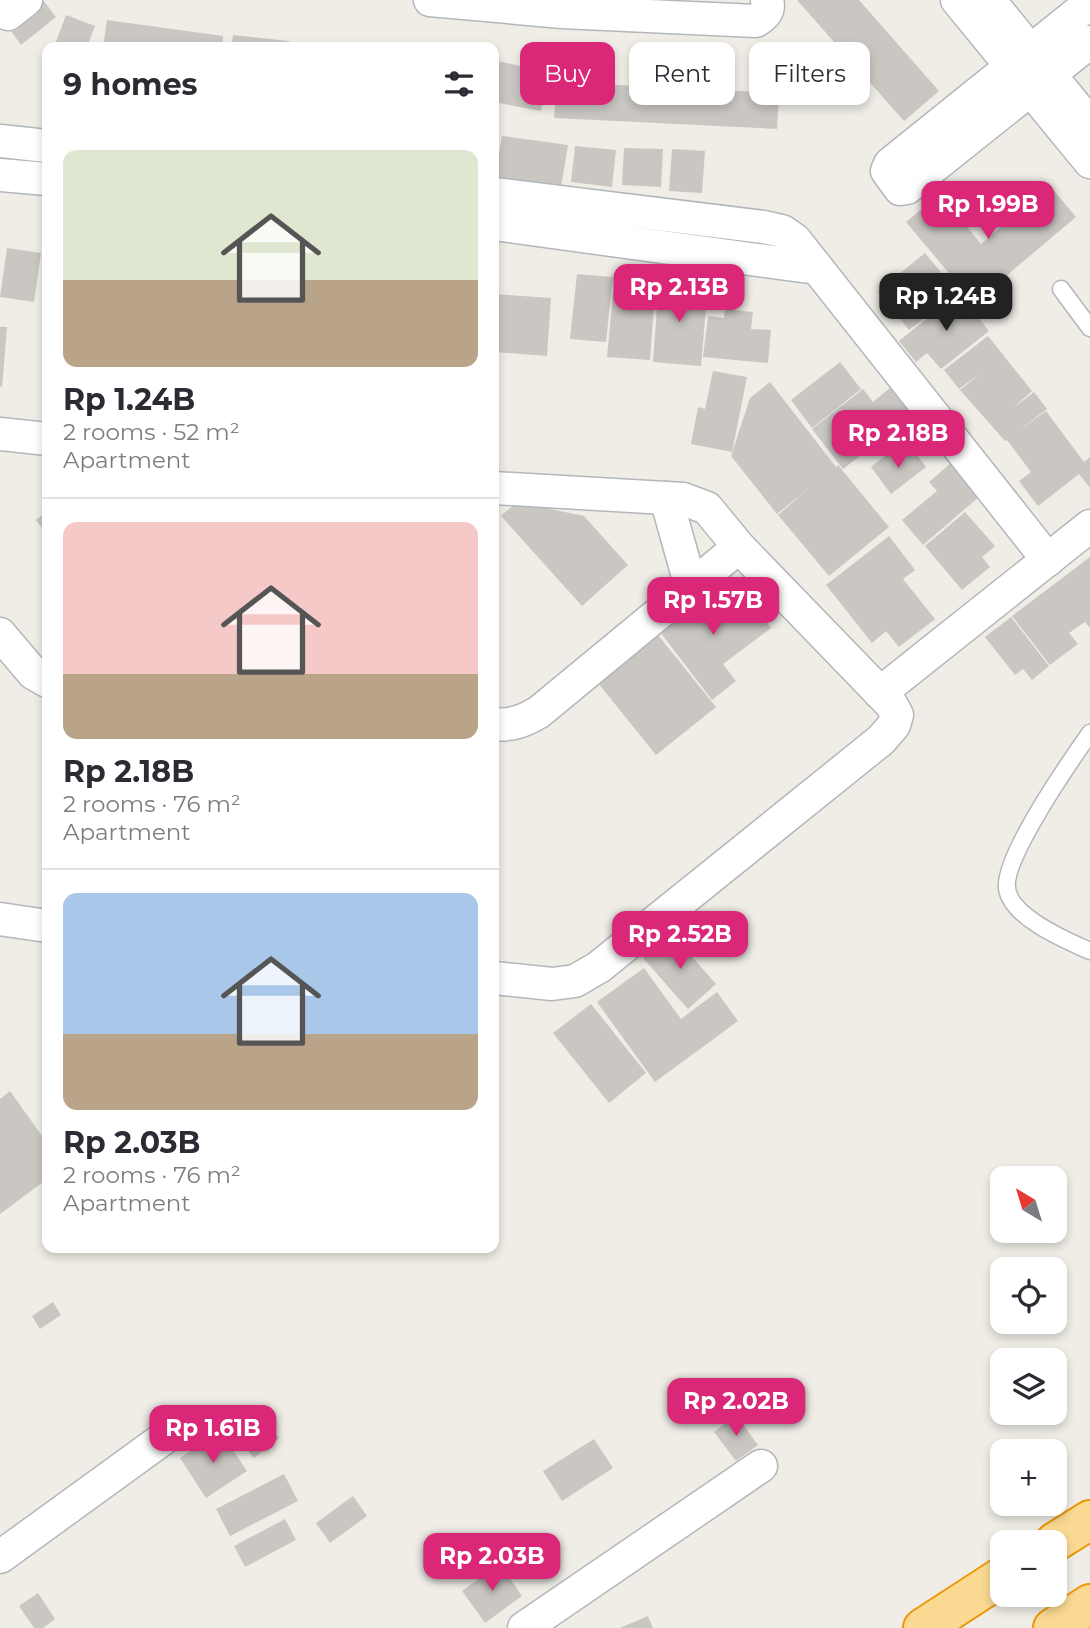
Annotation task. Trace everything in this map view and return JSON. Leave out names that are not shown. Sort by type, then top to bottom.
[{"type":"highway","points":[[1067,1534],[1090,1520]]},
{"type":"highway","points":[[923,1628],[990,1584]]},
{"type":"highway","points":[[1053,1628],[1090,1604]]},
{"type":"street","points":[[430,0],[569,6],[756,21],[766,14],[769,8],[767,0]]},
{"type":"street","points":[[957,0],[1090,124]]},
{"type":"street","points":[[989,0],[1090,162]]},
{"type":"street","points":[[1031,71],[1090,3]]},
{"type":"street","points":[[1031,71],[1090,42]]},
{"type":"street","points":[[0,141],[42,145]]},
{"type":"street","points":[[0,175],[42,179]]},
{"type":"street","points":[[499,195],[782,231],[795,240],[1048,560]]},
{"type":"street","points":[[499,225],[817,268]]},
{"type":"street","points":[[0,434],[42,438]]},
{"type":"street","points":[[499,488],[694,501],[707,509],[739,547],[880,693],[897,715],[894,725],[881,740],[599,967],[575,981],[552,984],[499,979]]},
{"type":"street","points":[[666,498],[691,587]]},
{"type":"street","points":[[880,693],[1090,526]]},
{"type":"street","points":[[499,725],[524,721],[539,712],[739,547]]},
{"type":"street","points":[[0,634],[33,673],[42,678]]},
{"type":"street","points":[[0,919],[42,925]]},
{"type":"street","points":[[0,1557],[164,1438]]},
{"type":"street","points":[[524,1628],[761,1465]]},
{"type":"lane","points":[[1061,289],[1090,328]]},
{"type":"lane","points":[[1090,733],[1074,755],[1010,865],[1006,889],[1017,908],[1036,924],[1090,951]]},
{"type":"building","points":[[37,0],[43,0],[56,17],[21,45],[6,24]]},
{"type":"building","points":[[797,0],[859,0],[939,91],[904,121],[870,83],[870,42],[834,42]]},
{"type":"building","points":[[66,15],[95,26],[89,42],[56,42]]},
{"type":"building","points":[[107,20],[223,36],[222,42],[104,42]]},
{"type":"building","points":[[233,35],[289,41],[289,42],[232,42]]},
{"type":"building","points":[[499,61],[520,66],[520,105],[542,105],[541,111],[499,103]]},
{"type":"building","points":[[615,85],[629,86],[629,105],[735,105],[735,91],[749,92],[749,105],[778,105],[777,129],[554,118],[555,105],[615,105]]},
{"type":"building","points":[[502,136],[568,145],[561,187],[499,179]]},
{"type":"building","points":[[575,146],[616,150],[612,187],[571,182]]},
{"type":"building","points":[[624,148],[663,149],[661,187],[622,185]]},
{"type":"building","points":[[672,149],[705,151],[702,193],[669,191]]},
{"type":"building","points":[[1050,186],[1076,217],[974,303],[906,222],[940,194],[981,244]]},
{"type":"building","points":[[7,248],[41,253],[34,302],[0,297]]},
{"type":"building","points":[[925,253],[957,292],[909,330],[878,291]]},
{"type":"building","points":[[577,274],[613,277],[606,342],[570,339]]},
{"type":"building","points":[[626,277],[656,280],[650,360],[607,357],[613,293],[624,294]]},
{"type":"building","points":[[659,279],[695,281],[693,295],[707,296],[701,366],[653,362]]},
{"type":"building","points":[[959,293],[989,331],[941,369],[927,353],[916,362],[899,341]]},
{"type":"building","points":[[499,294],[551,298],[547,356],[499,352]]},
{"type":"building","points":[[725,309],[753,312],[751,329],[771,330],[768,363],[703,357],[708,316],[724,318]]},
{"type":"building","points":[[0,327],[7,327],[2,387],[0,386]]},
{"type":"building","points":[[988,336],[1032,391],[1013,408],[1034,392],[1047,409],[1013,435],[1046,411],[1084,462],[1090,457],[1090,488],[1079,474],[1038,506],[1019,481],[1031,472],[1007,440],[1005,441],[960,390],[981,373],[959,389],[944,370]]},
{"type":"building","points":[[840,362],[861,389],[812,428],[791,400]]},
{"type":"building","points":[[713,371],[747,377],[732,452],[691,444],[698,407],[705,409]]},
{"type":"building","points":[[770,382],[836,467],[838,465],[889,527],[829,576],[778,515],[809,488],[777,514],[731,456],[750,398]]},
{"type":"building","points":[[890,388],[922,428],[899,446],[889,433],[843,469],[812,429],[863,389],[873,402]]},
{"type":"building","points":[[912,448],[926,467],[891,494],[871,467],[889,453],[895,461]]},
{"type":"building","points":[[952,462],[980,496],[923,545],[902,520],[937,491],[929,482]]},
{"type":"building","points":[[517,502],[584,516],[628,565],[582,606],[501,516]]},
{"type":"building","points":[[965,512],[995,546],[982,557],[990,567],[962,590],[925,546]]},
{"type":"building","points":[[42,515],[42,528],[36,520]]},
{"type":"building","points":[[889,536],[915,570],[903,579],[935,619],[899,647],[886,631],[872,643],[826,585]]},
{"type":"building","points":[[1090,557],[1090,628],[1085,622],[1069,633],[1078,644],[1050,665],[1012,616]]},
{"type":"building","points":[[712,586],[731,610],[748,597],[771,628],[723,664],[736,681],[712,700],[657,628]]},
{"type":"building","points":[[1011,617],[1049,666],[1032,680],[1023,669],[1015,675],[985,637]]},
{"type":"building","points":[[654,630],[716,707],[656,755],[594,678]]},
{"type":"building","points":[[671,933],[716,984],[688,1009],[643,958]]},
{"type":"building","points":[[644,968],[681,1019],[717,992],[738,1021],[655,1082],[597,1002]]},
{"type":"building","points":[[591,1004],[646,1073],[609,1103],[553,1033]]},
{"type":"building","points":[[10,1091],[42,1136],[42,1183],[0,1214],[0,1099]]},
{"type":"building","points":[[53,1302],[61,1315],[40,1329],[32,1316]]},
{"type":"building","points":[[256,1411],[279,1438],[254,1458],[232,1432]]},
{"type":"building","points":[[736,1415],[758,1445],[736,1461],[714,1432]]},
{"type":"building","points":[[220,1431],[247,1471],[206,1498],[180,1458]]},
{"type":"building","points":[[594,1439],[613,1468],[562,1501],[543,1471]]},
{"type":"building","points":[[284,1474],[298,1501],[230,1536],[216,1509]]},
{"type":"building","points":[[353,1496],[367,1516],[330,1543],[316,1523]]},
{"type":"building","points":[[285,1519],[296,1540],[245,1567],[234,1546]]},
{"type":"building","points":[[500,1564],[522,1596],[485,1623],[462,1591]]},
{"type":"building","points":[[38,1593],[55,1619],[43,1628],[34,1628],[19,1606]]},
{"type":"building","points":[[648,1616],[653,1628],[620,1628]]}]
